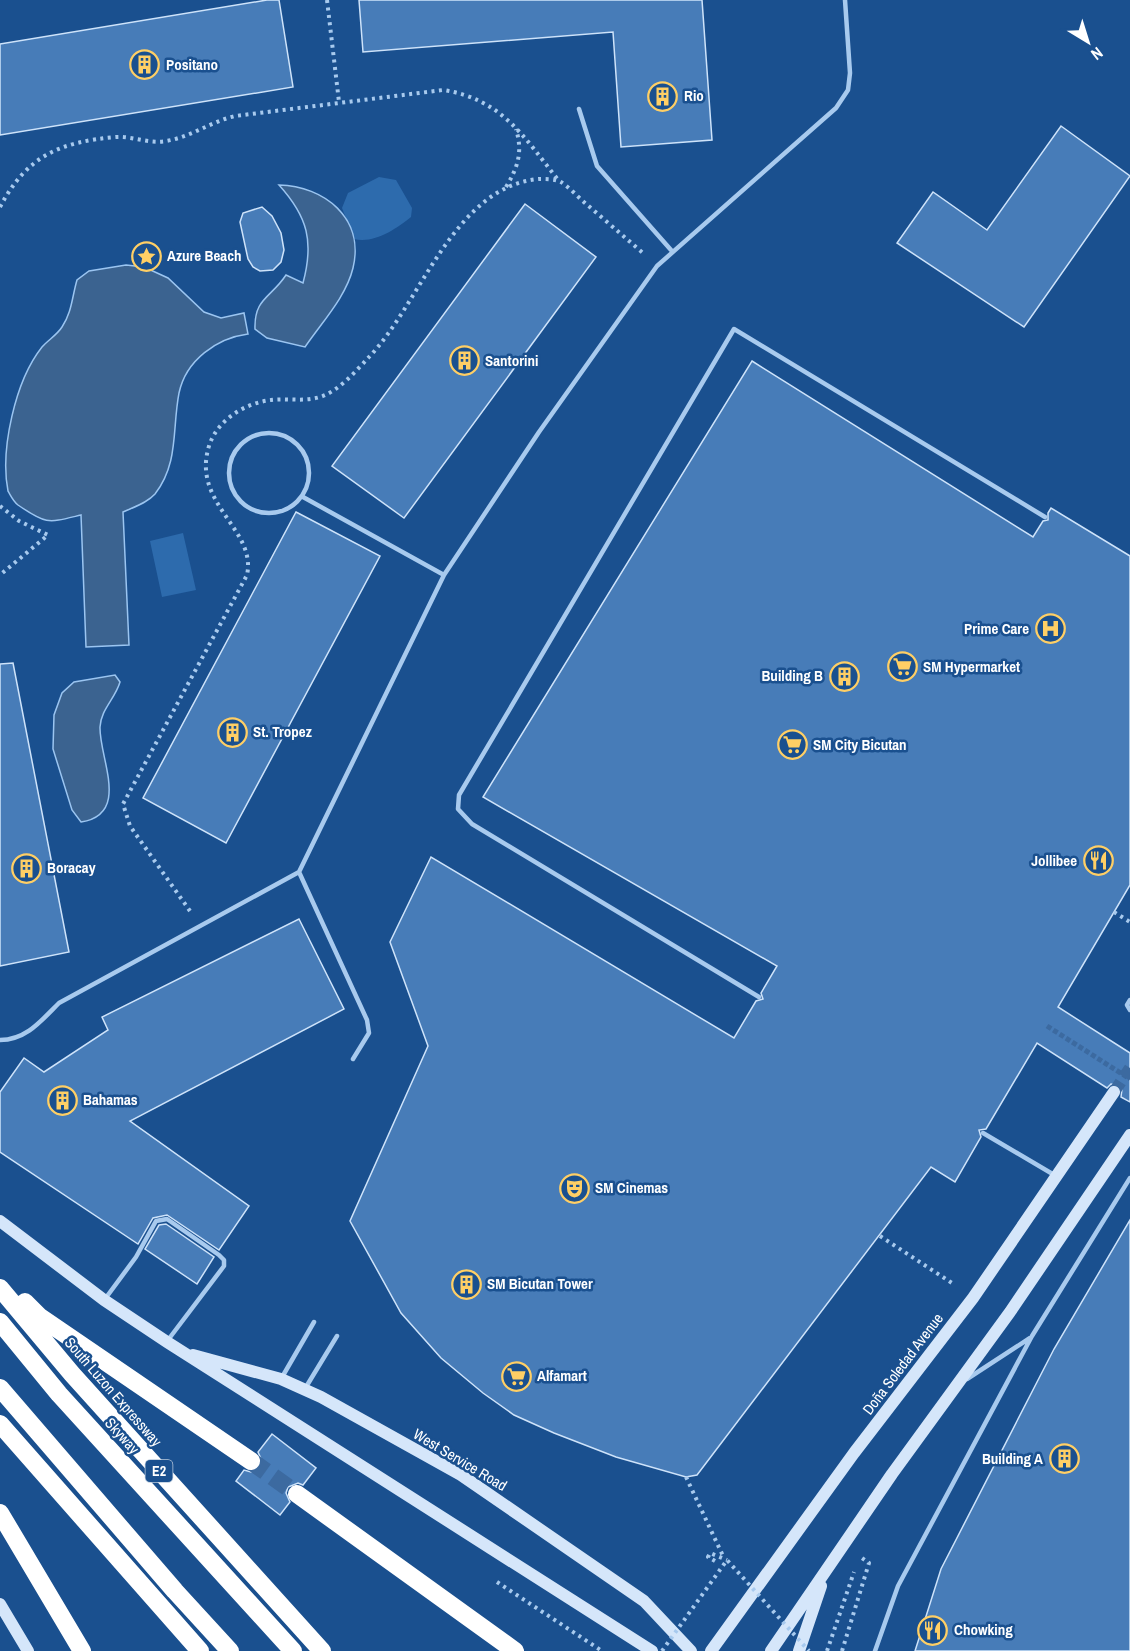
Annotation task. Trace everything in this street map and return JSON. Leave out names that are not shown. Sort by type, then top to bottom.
[{"type":"highway","points":[[0,1278],[40,1317],[251,1461]]},
{"type":"highway","name":"South Luzon Expressway","points":[[0,1287],[72,1374],[322,1651]]},
{"type":"highway","name":"Skyway","points":[[0,1322],[59,1394],[293,1651]]},
{"type":"highway","points":[[0,1388],[152,1565],[230,1651]]},
{"type":"highway","points":[[0,1424],[200,1651]]},
{"type":"highway","points":[[297,1494],[515,1651]]},
{"type":"highway","points":[[0,1513],[82,1651]]},
{"type":"main road","name":"Doña Soledad Avenue","points":[[711,1651],[854,1453],[973,1298],[1114,1092]]},
{"type":"main road","points":[[771,1651],[1130,1135]]},
{"type":"main road","name":"West Service Road","points":[[0,1221],[104,1300],[180,1351],[652,1651]]},
{"type":"main road","name":"West Service Road","points":[[180,1351],[281,1379],[461,1475],[644,1601],[692,1651]]},
{"type":"main road","points":[[799,1651],[826,1571]]},
{"type":"main road","points":[[0,1604],[28,1651]]},
{"type":"lane","points":[[0,1040],[15,1040],[34,1027],[59,1003],[299,872],[444,576],[539,432],[657,266],[671,250],[836,108],[848,90],[850,73],[845,0]]},
{"type":"lane","points":[[579,109],[597,166],[671,250]]},
{"type":"lane","points":[[759,997],[472,825],[458,809],[459,795],[587,574],[734,329],[1045,517]]},
{"type":"lane","points":[[273,433],[293,440],[306,456],[310,477],[303,497],[286,510],[266,514],[245,507],[232,491],[228,470],[236,450],[252,436],[273,433]]},
{"type":"lane","points":[[303,497],[444,576]]},
{"type":"lane","points":[[299,872],[367,1020],[369,1033],[353,1059]]},
{"type":"lane","points":[[1130,1000],[1127,1005],[1130,1010]]},
{"type":"lane","points":[[983,1133],[1057,1177]]},
{"type":"lane","points":[[874,1651],[898,1586],[1032,1336],[1130,1178]]},
{"type":"lane","points":[[104,1300],[136,1257],[156,1221],[167,1219],[219,1255],[224,1260],[224,1266],[167,1342]]},
{"type":"lane","points":[[281,1379],[314,1322]]},
{"type":"lane","points":[[305,1390],[337,1336]]},
{"type":"lane","points":[[956,1387],[1032,1336]]},
{"type":"path","points":[[327,0],[339,102]]},
{"type":"path","points":[[0,207],[24,170],[43,155],[62,148],[117,137],[162,142],[186,138],[213,121],[235,116],[443,90],[468,94],[492,107],[515,126],[559,181]]},
{"type":"path","points":[[505,188],[520,159],[520,142],[515,126]]},
{"type":"path","points":[[0,507],[19,521],[48,536],[0,575]]},
{"type":"path","points":[[1114,912],[1130,922]]},
{"type":"path","points":[[880,1236],[973,1298]]},
{"type":"path","points":[[686,1477],[725,1558],[809,1651]]},
{"type":"path","points":[[715,1561],[708,1557],[710,1553],[725,1558]]},
{"type":"path","points":[[827,1651],[860,1556],[869,1563],[842,1651]]},
{"type":"path","points":[[662,1651],[725,1558]]},
{"type":"path","points":[[487,1575],[602,1651]]},
{"type":"shaded area","points":[[379,177],[396,180],[412,208],[411,217],[392,231],[377,237],[354,239],[342,208],[348,193]]},
{"type":"shaded area","points":[[279,185],[311,191],[325,199],[347,220],[353,234],[355,250],[350,279],[333,309],[305,347],[267,338],[255,329],[257,311],[264,299],[286,275],[303,283],[306,268],[308,242],[306,231],[297,208]]},
{"type":"shaded area","points":[[126,265],[144,267],[168,278],[204,312],[221,318],[244,313],[248,334],[236,336],[214,346],[188,370],[179,393],[171,458],[163,482],[148,500],[123,512],[129,645],[86,647],[81,515],[54,521],[42,519],[16,503],[8,491],[6,456],[8,436],[24,378],[42,347],[62,327],[70,310],[77,280],[89,271]]},
{"type":"shaded area","points":[[183,533],[196,590],[162,597],[150,541]]},
{"type":"shaded area","points":[[115,675],[120,682],[103,715],[100,727],[109,797],[105,808],[96,817],[81,822],[72,810],[53,749],[54,715],[62,693],[74,682]]},
{"type":"building","name":"Positano","points":[[267,0],[279,0],[293,87],[0,135],[0,44]]},
{"type":"building","name":"Rio","points":[[359,0],[702,0],[712,140],[621,147],[613,32],[363,52]]},
{"type":"building","points":[[1061,126],[1130,176],[1024,327],[897,243],[933,192],[987,230]]},
{"type":"building","name":"Santorini","points":[[525,204],[596,257],[404,518],[332,466]]},
{"type":"building","points":[[262,207],[272,216],[281,233],[284,250],[281,262],[273,270],[260,271],[253,267],[248,259],[240,222],[243,213]]},
{"type":"building","name":"SM City Bicutan","points":[[752,361],[1033,537],[1043,521],[1048,520],[1051,508],[1130,556],[1130,885],[1058,1007],[1130,1053],[1130,1102],[1121,1097],[1122,1089],[1118,1085],[1111,1084],[1107,1088],[1037,1043],[986,1129],[979,1130],[981,1137],[955,1182],[931,1167],[697,1475],[686,1477],[616,1457],[554,1433],[514,1415],[483,1393],[441,1358],[401,1313],[350,1221],[428,1046],[390,942],[431,857],[734,1038],[756,1001],[763,999],[761,993],[777,966],[483,797]]},
{"type":"building","name":"St. Tropez","points":[[296,512],[380,556],[226,843],[143,798]]},
{"type":"building","name":"Boracay","points":[[13,663],[69,952],[0,966],[0,664]]},
{"type":"building","name":"Bahamas","points":[[299,919],[344,1009],[130,1121],[249,1206],[219,1250],[167,1215],[153,1218],[138,1244],[0,1152],[0,1092],[24,1058],[44,1072],[108,1030],[102,1017]]},
{"type":"building","name":"Building A","points":[[1130,1220],[1130,1651],[915,1651],[941,1569],[1054,1349]]},
{"type":"building","points":[[166,1224],[214,1257],[197,1284],[145,1249],[159,1225]]},
{"type":"building","points":[[272,1434],[316,1468],[303,1485],[298,1483],[288,1487],[286,1493],[290,1502],[280,1515],[236,1481],[244,1470],[251,1472],[260,1468],[262,1461],[258,1452]]},
{"type":"tunnel","points":[[1047,1026],[1130,1079]]},
{"type":"tunnel","points":[[1114,1092],[1130,1068]]},
{"type":"tunnel","points":[[251,1461],[297,1494]]},
{"type":"place","name":"Positano","points":[[145,65]]},
{"type":"place","name":"Rio","points":[[663,96]]},
{"type":"place","name":"Azure Beach","points":[[146,256]]},
{"type":"place","name":"Santorini","points":[[464,361]]},
{"type":"place","name":"Prime Care","points":[[1050,629]]},
{"type":"place","name":"SM Hypermarket","points":[[902,667]]},
{"type":"place","name":"Building B","points":[[844,676]]},
{"type":"place","name":"St. Tropez","points":[[232,732]]},
{"type":"place","name":"SM City Bicutan","points":[[792,745]]},
{"type":"place","name":"Jollibee","points":[[1098,861]]},
{"type":"place","name":"Boracay","points":[[26,868]]},
{"type":"place","name":"Bahamas","points":[[62,1100]]},
{"type":"place","name":"SM Cinemas","points":[[574,1188]]},
{"type":"place","name":"SM Bicutan Tower","points":[[466,1284]]},
{"type":"place","name":"Alfamart","points":[[516,1376]]},
{"type":"place","name":"Building A","points":[[1064,1459]]},
{"type":"place","name":"Chowking","points":[[933,1630]]}]
